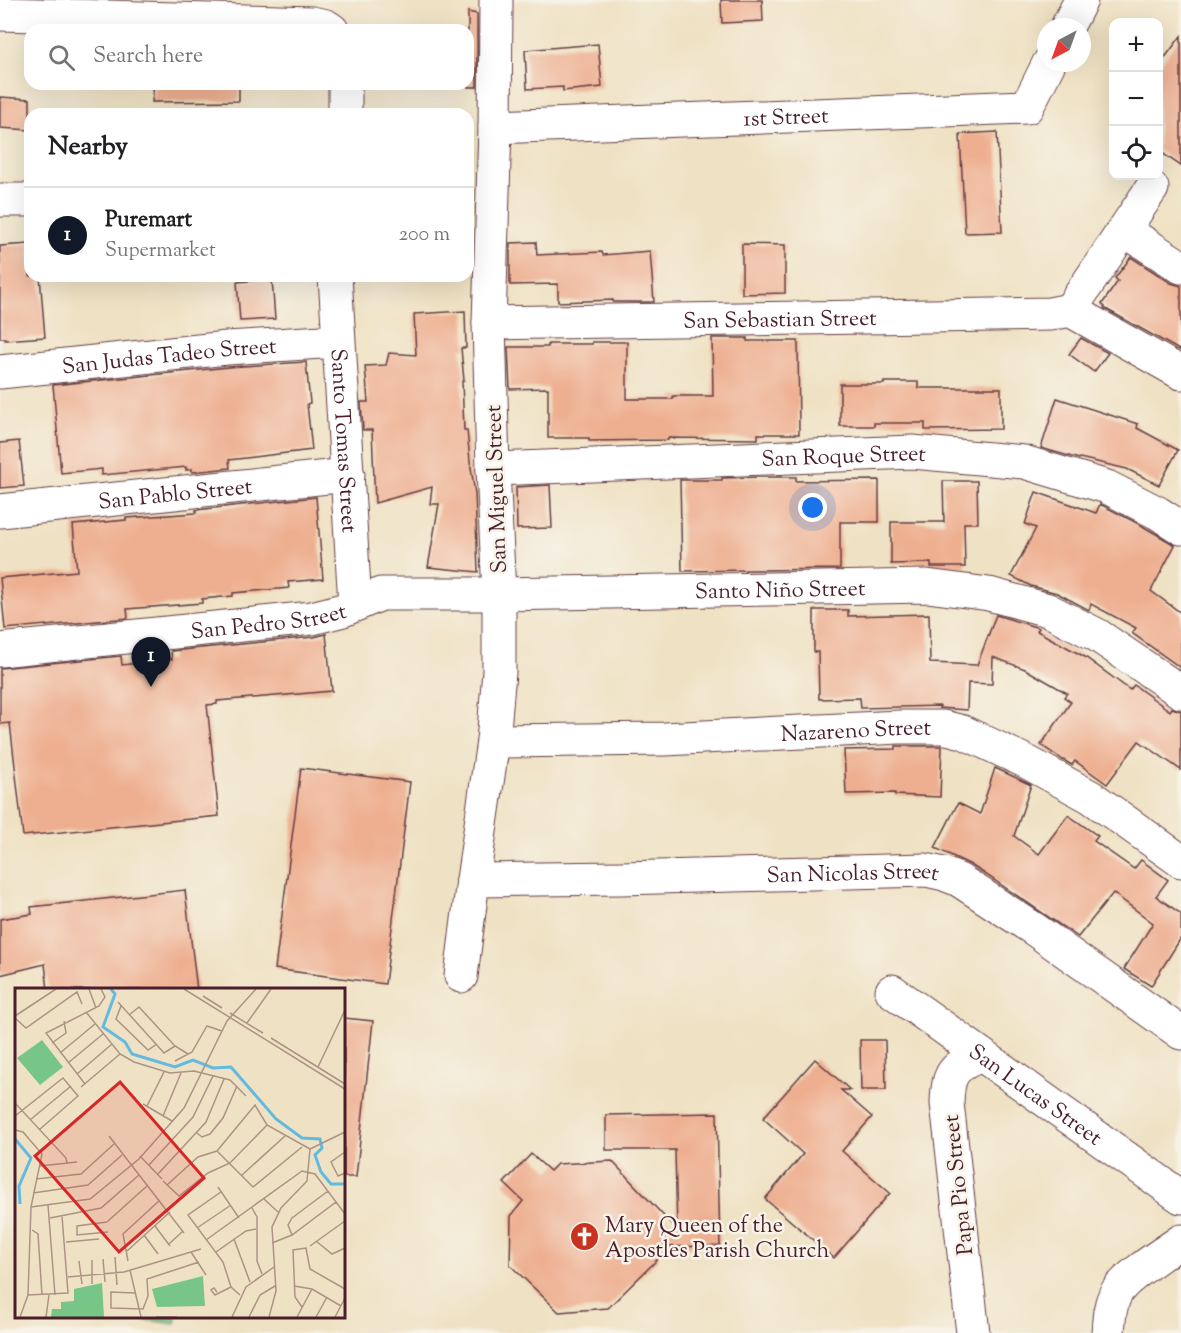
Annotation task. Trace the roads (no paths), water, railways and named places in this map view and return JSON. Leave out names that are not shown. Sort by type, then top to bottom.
[{"type":"street","name":"San Miguel Street","points":[[461,976],[493,741],[500,672],[489,323],[496,0]]},
{"type":"street","points":[[1072,18],[1081,0]]},
{"type":"street","points":[[0,14],[317,24]]},
{"type":"street","name":"1st Street","points":[[495,127],[1027,107],[1044,72]]},
{"type":"street","points":[[345,90],[345,108]]},
{"type":"street","points":[[1152,188],[1070,310],[1181,373]]},
{"type":"street","points":[[0,200],[24,200]]},
{"type":"street","points":[[1124,230],[1181,267]]},
{"type":"street","name":"Santo Tomas Street","points":[[335,282],[355,604]]},
{"type":"street","name":"San Sebastian Street","points":[[489,323],[1050,314],[1070,310]]},
{"type":"street","name":"San Judas Tadeo Street","points":[[0,372],[227,348],[338,341]]},
{"type":"street","name":"San Roque Street","points":[[493,469],[912,452],[1024,462],[1107,487],[1158,513],[1181,528]]},
{"type":"street","name":"San Pablo Street","points":[[0,511],[348,475]]},
{"type":"street","name":"Santo Niño Street","points":[[355,604],[381,594],[927,586],[989,594],[1048,610],[1097,635],[1181,692]]},
{"type":"street","name":"San Pedro Street","points":[[0,650],[312,618],[355,604]]},
{"type":"street","name":"Nazareno Street","points":[[493,741],[665,739],[943,727],[963,732],[1027,762],[1091,797],[1181,861]]},
{"type":"street","name":"San Nicolas Street","points":[[473,880],[926,870],[959,880],[1025,923],[1181,1033]]},
{"type":"street","name":"San Lucas Street","points":[[892,991],[1181,1197]]},
{"type":"street","name":"Papa Pio Street","points":[[973,1333],[947,1103],[948,1085],[954,1070],[966,1061],[981,1055]]},
{"type":"street","points":[[1108,1333],[1109,1311],[1116,1292],[1133,1275],[1181,1241]]},
{"type":"place","name":"Puremart","points":[[151,687]]},
{"type":"place","name":"Mary Queen of the Apostles Parish Church","points":[[584,1237]]}]
